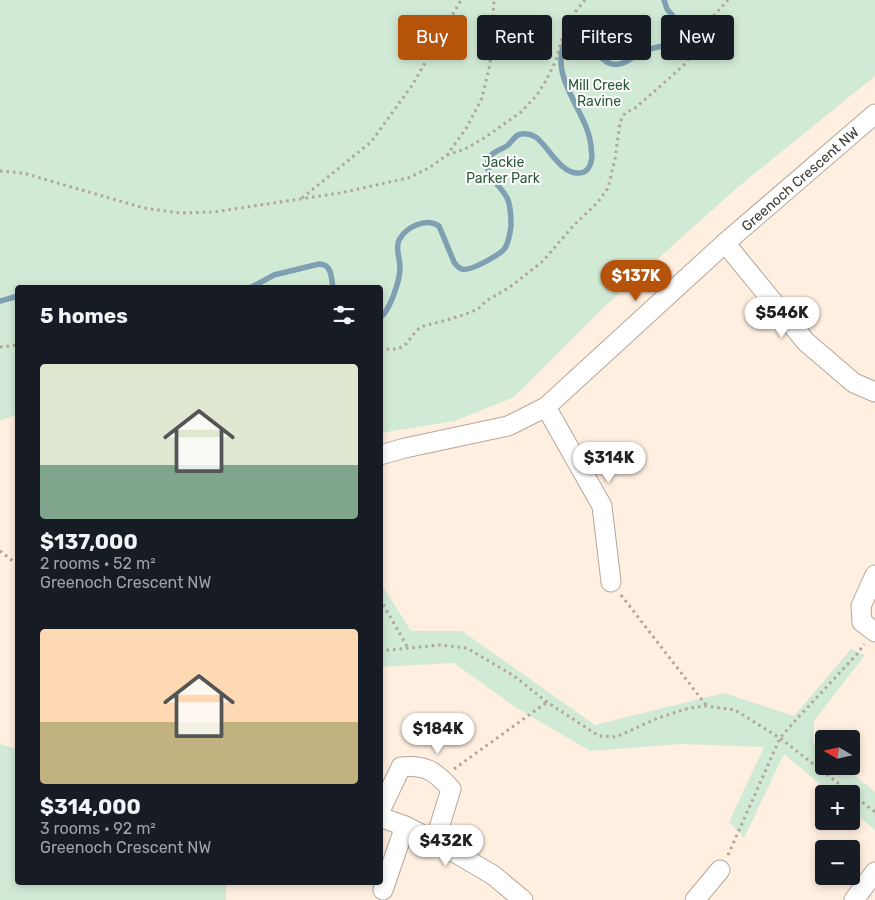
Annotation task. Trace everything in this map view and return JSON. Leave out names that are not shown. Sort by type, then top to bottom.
[{"type":"street","name":"Greenoch Crescent NW","points":[[383,454],[508,426],[546,407],[725,243],[875,114]]},
{"type":"street","points":[[725,243],[806,342],[854,383],[875,392]]},
{"type":"street","points":[[546,407],[602,506],[611,582]]},
{"type":"street","points":[[874,632],[862,622],[861,606],[875,575]]},
{"type":"street","points":[[383,805],[401,767],[412,766],[431,770],[451,789],[436,841]]},
{"type":"street","points":[[383,818],[436,841],[492,875],[523,900]]},
{"type":"street","points":[[383,890],[405,826]]},
{"type":"street","points":[[696,900],[720,870]]},
{"type":"street","points":[[854,900],[875,872]]},
{"type":"path","points":[[301,199],[371,142],[413,84],[461,0]]},
{"type":"path","points":[[447,155],[467,127],[482,98],[490,64],[494,0]]},
{"type":"path","points":[[0,171],[22,173],[144,208],[180,213],[214,212],[301,199],[340,193],[408,178],[429,168],[447,155],[465,149],[484,138],[521,112],[537,95],[547,79],[556,60],[562,38],[576,11],[585,0]]},
{"type":"path","points":[[383,349],[398,348],[406,344],[416,331],[427,325],[466,314],[478,308],[543,261],[598,202],[608,188],[615,159],[620,122],[625,113],[635,108],[683,66],[694,51],[706,26],[728,0]]},
{"type":"path","points":[[0,347],[15,345]]},
{"type":"path","points":[[0,551],[15,563]]},
{"type":"path","points":[[611,582],[706,706]]},
{"type":"path","points":[[383,605],[408,648]]},
{"type":"path","points":[[720,870],[780,738],[858,653],[874,632]]},
{"type":"path","points":[[383,651],[440,645],[467,648],[514,676],[547,702],[599,736],[616,737],[658,718],[689,708],[706,706],[735,710],[780,738],[875,812]]},
{"type":"path","points":[[441,778],[547,702]]},
{"type":"green space","name":"Jackie Parker Park","points":[[0,0],[875,0],[875,76],[738,187],[605,306],[514,397],[455,421],[383,433],[383,285],[15,285],[15,415],[0,421]]},
{"type":"green space","points":[[383,587],[411,631],[462,631],[595,725],[724,693],[794,716],[851,649],[865,655],[814,721],[813,742],[815,743],[815,775],[854,775],[875,792],[875,830],[860,818],[860,785],[821,785],[784,754],[744,838],[729,822],[764,747],[680,744],[590,751],[515,707],[454,663],[383,667]]},
{"type":"green space","points":[[0,744],[15,748],[15,885],[226,885],[226,900],[0,900]]},
{"type":"waterway","points":[[383,315],[391,302],[398,280],[400,267],[398,243],[402,235],[411,227],[422,223],[434,223],[439,226],[454,262],[462,269],[472,268],[485,262],[505,248],[511,226],[510,206],[506,195],[491,177],[488,161],[494,153],[508,145],[518,135],[527,134],[537,138],[556,160],[567,169],[579,173],[587,170],[592,157],[588,132],[570,93],[561,67],[561,53],[566,39],[579,40],[604,60],[614,64],[623,63],[650,49],[674,45],[682,37],[683,28],[667,9],[664,0]]},
{"type":"waterway","points":[[256,285],[274,275],[319,264],[329,269],[332,285]]},
{"type":"waterway","points":[[0,301],[15,297]]},
{"type":"park label","name":"Mill Creek Ravine","points":[[599,94]]}]
